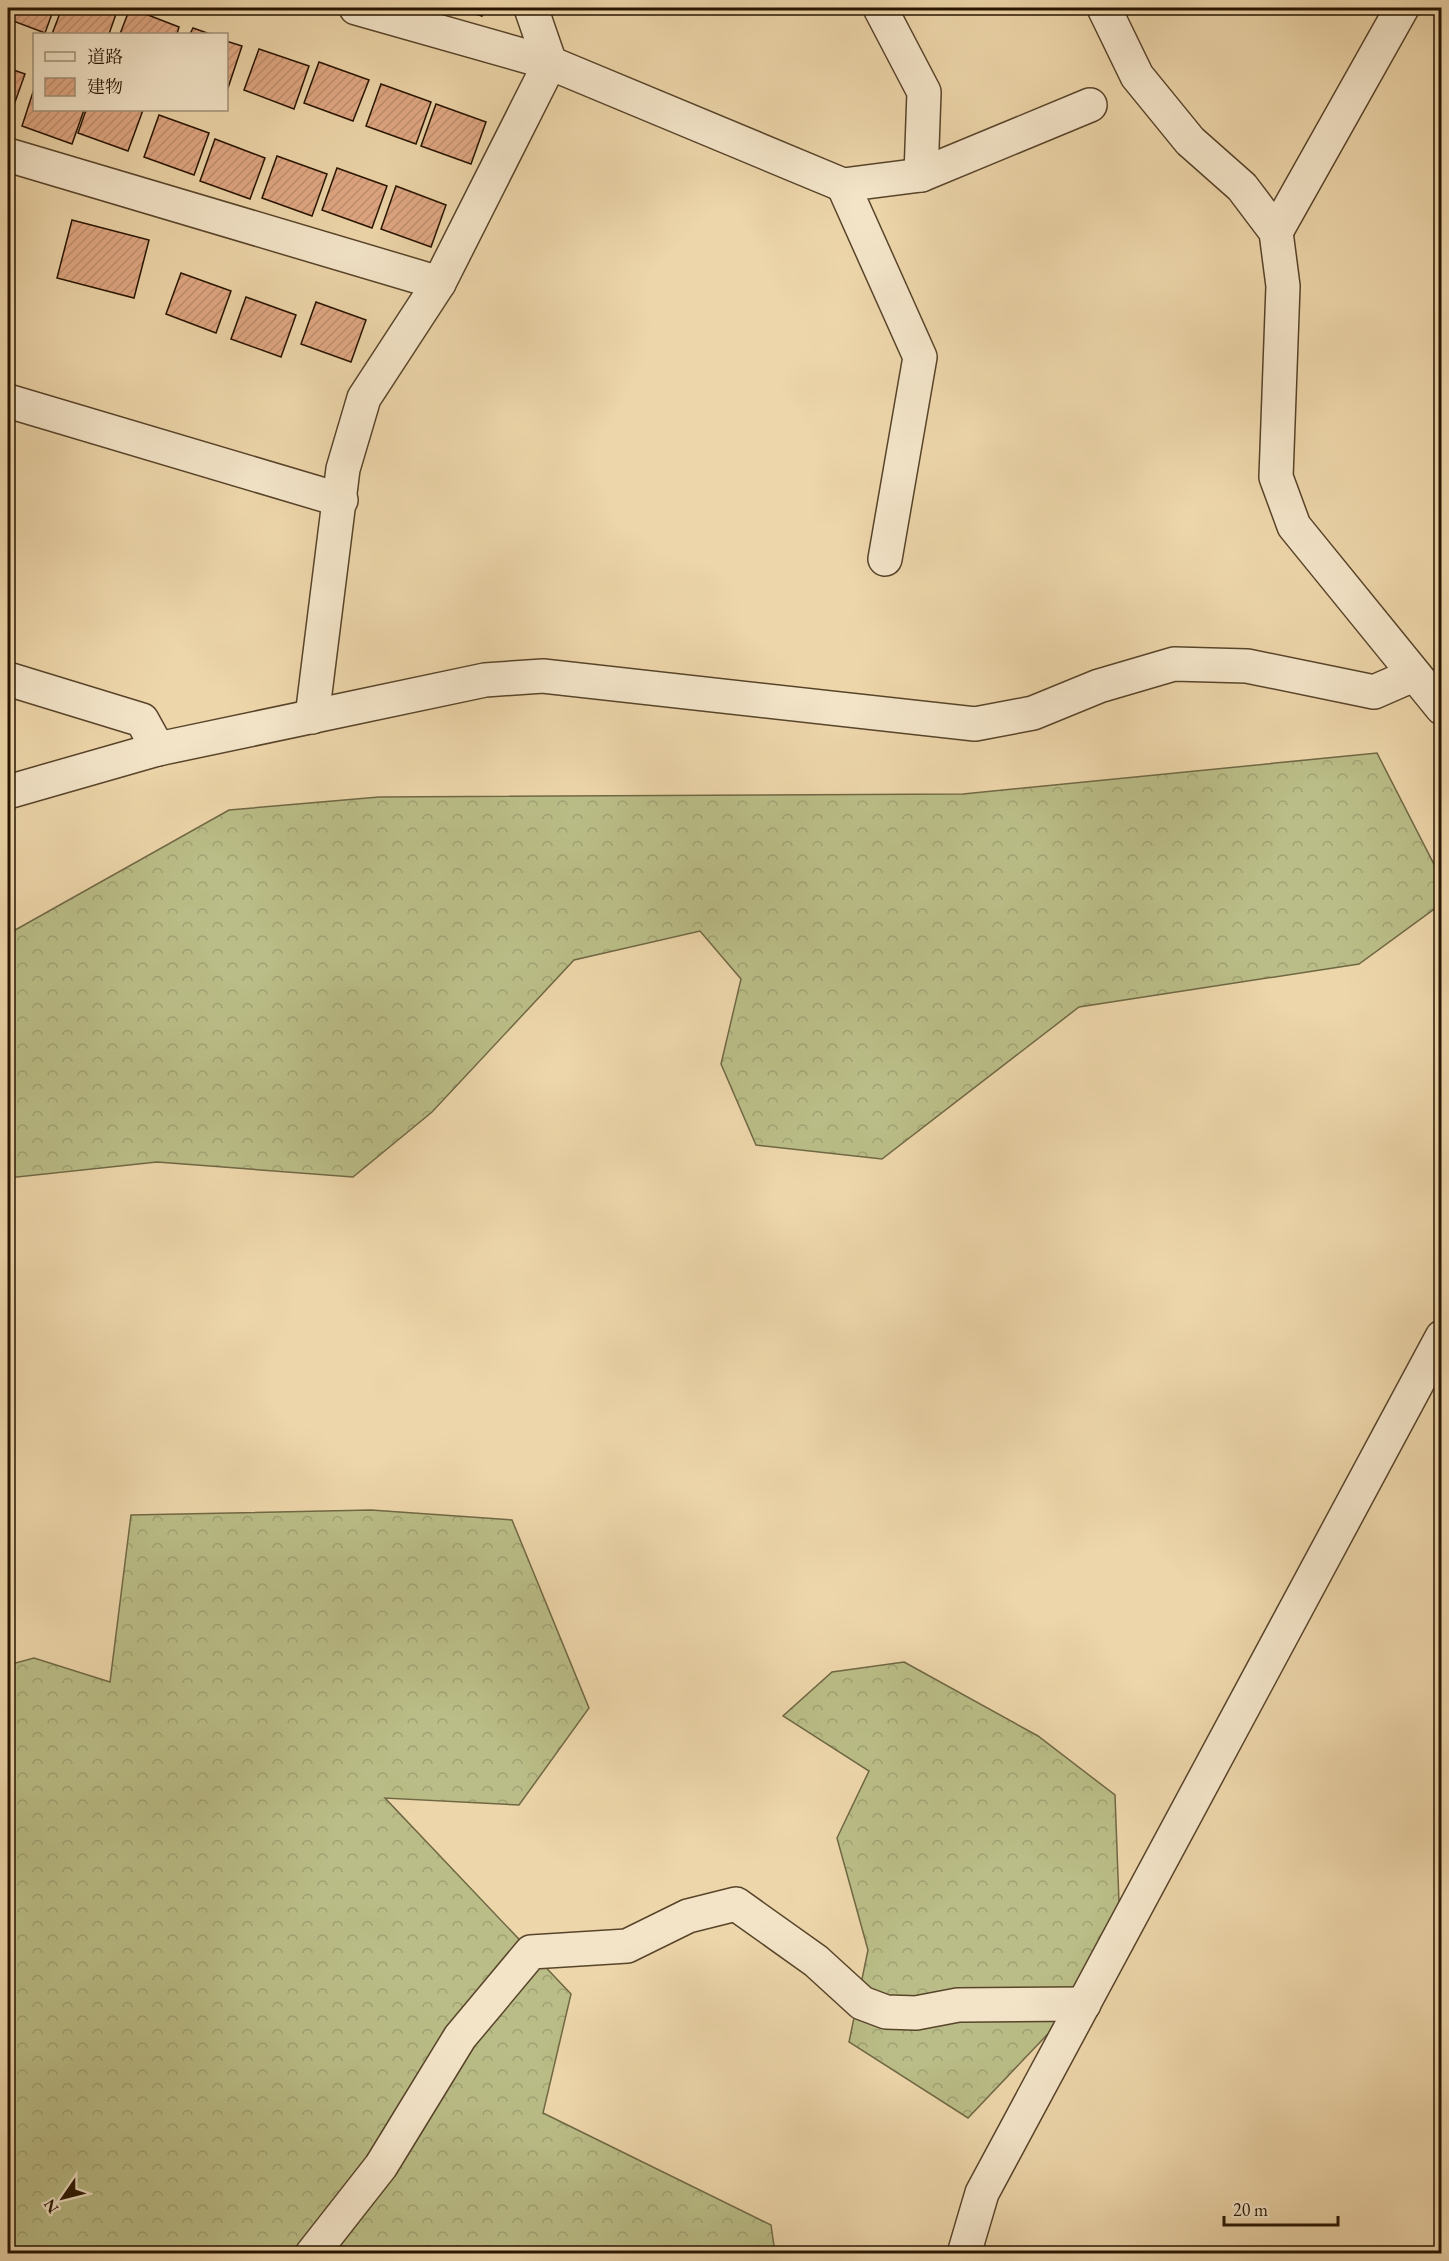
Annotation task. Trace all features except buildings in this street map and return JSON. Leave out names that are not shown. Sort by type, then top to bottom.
[{"type":"street","points":[[356,8],[550,63],[843,184],[921,175],[1090,105]]},
{"type":"street","points":[[312,717],[341,500],[343,469],[364,398],[439,283],[550,63],[531,8]]},
{"type":"street","points":[[880,8],[924,92],[921,175]]},
{"type":"street","points":[[1104,8],[1137,76],[1190,141],[1242,187],[1276,232],[1283,286],[1275,477],[1294,526],[1442,708]]},
{"type":"street","points":[[1276,232],[1402,8]]},
{"type":"street","points":[[8,155],[439,283]]},
{"type":"street","points":[[843,184],[920,357],[885,559]]},
{"type":"street","points":[[8,401],[341,500]]},
{"type":"street","points":[[8,792],[158,749],[485,680],[543,676],[975,724],[1034,713],[1099,686],[1174,664],[1247,666],[1374,692],[1413,675]]},
{"type":"street","points":[[8,680],[142,720],[158,749]]},
{"type":"street","points":[[964,2253],[982,2193],[1442,1337]]},
{"type":"street","points":[[312,2253],[381,2166],[460,2037],[531,1952],[627,1946],[688,1916],[736,1904],[816,1961],[862,2003],[886,2012],[916,2013],[958,2005],[1083,2004]]},
{"type":"green space","points":[[1377,753],[1441,878],[1441,904],[1359,964],[1079,1007],[882,1159],[756,1145],[721,1064],[741,979],[700,931],[574,960],[432,1112],[353,1177],[157,1162],[8,1178],[8,934],[229,810],[379,797],[963,794]]},
{"type":"green space","points":[[371,1510],[512,1520],[589,1708],[519,1805],[385,1798],[571,1994],[543,2113],[771,2225],[775,2253],[8,2254],[8,1665],[34,1658],[110,1682],[131,1515]]},
{"type":"green space","points":[[904,1662],[1038,1736],[1115,1795],[1121,1957],[968,2118],[849,2042],[868,1950],[837,1838],[869,1771],[783,1716],[832,1672]]}]
